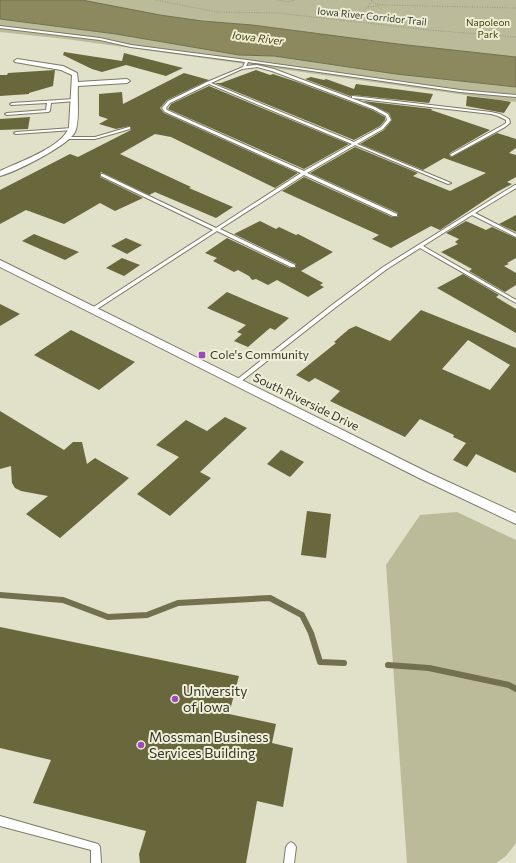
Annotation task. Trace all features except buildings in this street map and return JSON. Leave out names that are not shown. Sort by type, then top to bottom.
[{"type":"street","points":[[0,174],[54,148],[66,138],[72,130],[75,74],[69,69],[17,61]]},
{"type":"street","points":[[75,84],[127,81]]},
{"type":"street","name":"South Riverside Drive","points":[[0,263],[237,382],[516,519]]},
{"type":"lane","points":[[0,27],[100,39],[131,46],[460,91],[516,96]]},
{"type":"lane","points":[[244,67],[247,61]]},
{"type":"lane","points":[[94,309],[304,173],[353,143],[382,128],[389,120],[387,115],[380,111],[343,96],[262,67],[244,67],[169,102],[164,108],[166,111],[304,173],[395,215]]},
{"type":"lane","points":[[208,83],[449,183]]},
{"type":"lane","points":[[343,96],[491,113],[508,120],[508,123],[504,126],[452,155]]},
{"type":"lane","points":[[12,104],[74,100]]},
{"type":"lane","points":[[7,114],[48,111],[49,101]]},
{"type":"lane","points":[[66,138],[95,138],[129,128]]},
{"type":"lane","points":[[16,133],[72,130]]},
{"type":"lane","points":[[102,175],[292,266]]},
{"type":"lane","points":[[237,382],[344,298],[419,246],[516,186]]},
{"type":"lane","points":[[473,214],[516,236]]},
{"type":"lane","points":[[419,246],[516,302]]},
{"type":"lane","points":[[0,821],[95,847],[96,863]]},
{"type":"lane","points":[[288,863],[291,847]]},
{"type":"path","name":"Iowa River Corridor Trail","points":[[155,0],[217,12],[277,13],[516,37]]},
{"type":"path","points":[[278,0],[288,2],[295,0]]},
{"type":"path","points":[[355,22],[371,1],[384,6]]},
{"type":"path","points":[[367,7],[516,8]]},
{"type":"green space","name":"Napoleon Park","points":[[82,0],[516,0],[516,57],[398,44],[252,25],[202,21],[160,15]]},
{"type":"green space","points":[[0,19],[116,34],[239,55],[274,56],[396,74],[516,87],[516,102],[66,39],[0,32]]},
{"type":"green space","points":[[457,512],[516,540],[516,843],[506,856],[496,863],[407,863],[386,565],[420,515]]},
{"type":"water","name":"Iowa River","points":[[0,0],[82,0],[160,15],[202,21],[252,25],[398,44],[516,57],[516,87],[396,74],[274,56],[239,55],[116,34],[0,19]]},
{"type":"waterway","points":[[0,595],[63,600],[108,617],[147,615],[178,603],[270,598],[302,615],[311,633],[320,662],[344,663]]},
{"type":"waterway","points":[[388,665],[429,668],[509,685],[516,689]]},
{"type":"place","name":"Cole's Community","points":[[202,355]]},
{"type":"place","name":"University of Iowa","points":[[175,699]]},
{"type":"place","name":"Mossman Business Services Building","points":[[141,745]]}]
